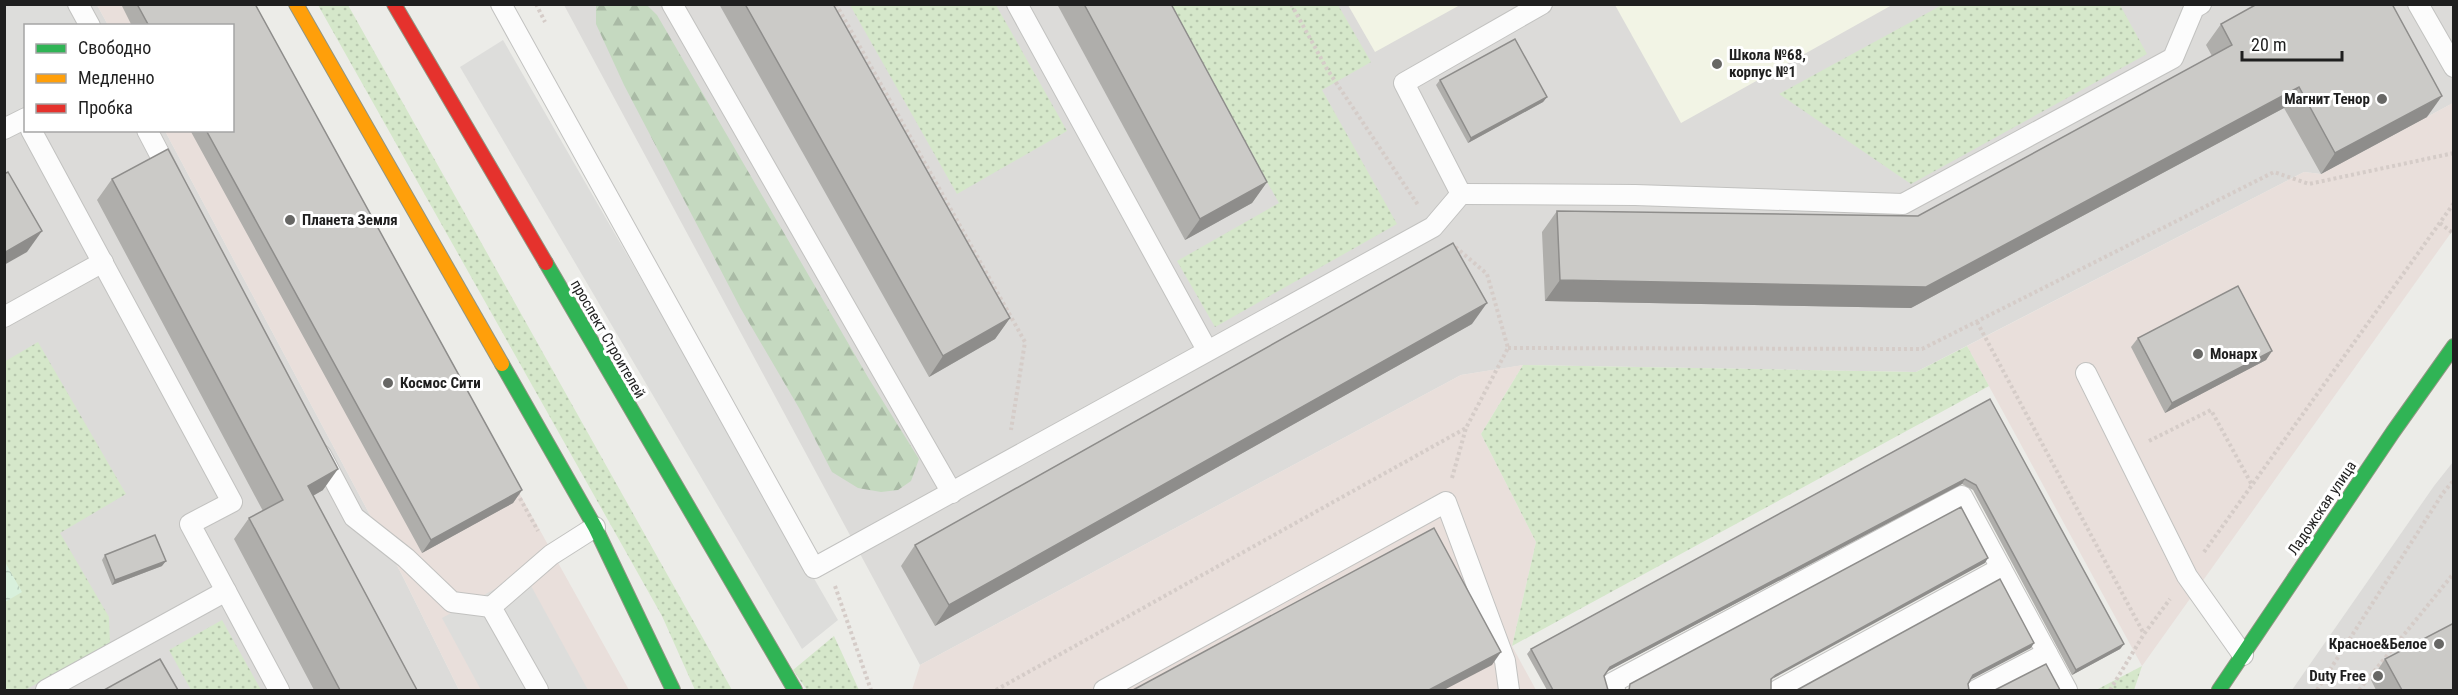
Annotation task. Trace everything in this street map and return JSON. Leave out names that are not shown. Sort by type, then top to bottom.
[{"type":"main road","points":[[296,4],[595,527],[673,690]]},
{"type":"main road","name":"проспект Строителей","points":[[394,4],[795,690]]},
{"type":"main road","name":"Ладожская улица","points":[[2219,690],[2393,432],[2454,346]]},
{"type":"lane","points":[[78,4],[89,24]]},
{"type":"lane","points":[[501,4],[814,568],[1433,227],[1461,194]]},
{"type":"lane","points":[[672,4],[952,493]]},
{"type":"lane","points":[[1017,4],[1207,350]]},
{"type":"lane","points":[[1461,194],[1404,82],[1542,4]]},
{"type":"lane","points":[[2418,4],[2454,67]]},
{"type":"lane","points":[[1461,194],[1635,195],[1903,204],[2173,58],[2196,6]]},
{"type":"lane","points":[[4,129],[24,123]]},
{"type":"lane","points":[[32,132],[232,502],[190,524],[279,690]]},
{"type":"lane","points":[[148,132],[180,193]]},
{"type":"lane","points":[[4,317],[103,262]]},
{"type":"lane","points":[[2086,373],[2187,576],[2243,655]]},
{"type":"lane","points":[[309,433],[354,517],[406,558],[452,602],[491,607],[551,555],[595,527]]},
{"type":"lane","points":[[1615,690],[1612,683],[1962,496],[2067,690]]},
{"type":"lane","points":[[1104,690],[1446,502],[1504,661],[1509,690]]},
{"type":"lane","points":[[1778,690],[2001,568]]},
{"type":"lane","points":[[46,690],[226,591]]},
{"type":"lane","points":[[491,607],[538,690]]},
{"type":"lane","points":[[1976,690],[2047,653]]},
{"type":"path","points":[[836,4],[1025,342],[1005,463]]},
{"type":"path","points":[[1291,4],[1327,69],[1433,227],[1487,274],[1508,348],[1466,428],[1446,502]]},
{"type":"path","points":[[1508,348],[1922,349],[2274,172],[2309,184],[2454,153]]},
{"type":"path","points":[[2110,690],[2144,634],[2454,203]]},
{"type":"path","points":[[2440,223],[2454,234]]},
{"type":"path","points":[[1977,322],[2144,634]]},
{"type":"path","points":[[2126,453],[2211,410],[2252,485]]},
{"type":"path","points":[[996,690],[1466,428]]},
{"type":"path","points":[[2317,690],[2443,493],[2454,480]]},
{"type":"path","points":[[512,484],[551,555]]},
{"type":"path","points":[[2359,690],[2454,573]]},
{"type":"shaded area","points":[[4,5],[97,5],[107,24],[24,24],[24,132],[166,132],[402,575],[459,690],[5,690]]},
{"type":"shaded area","points":[[5,5],[78,5],[89,24],[24,24],[24,119],[5,129]]},
{"type":"shaded area","points":[[97,5],[247,5],[629,690],[459,690],[402,575],[166,132],[234,132],[234,24],[107,24]]},
{"type":"shaded area","points":[[564,5],[2453,5],[2453,103],[2321,174],[2304,172],[1916,372],[1524,365],[1461,375],[920,665]]},
{"type":"shaded area","points":[[1348,5],[1460,5],[1375,52]]},
{"type":"shaded area","name":"Школа №68, корпус №1","points":[[1615,5],[1892,5],[1681,123]]},
{"type":"shaded area","points":[[503,40],[838,620],[802,649],[460,67]]},
{"type":"shaded area","points":[[2453,103],[2453,230],[2142,666],[1967,346],[2304,172],[2321,174]]},
{"type":"shaded area","points":[[1523,365],[1481,434],[1536,542],[1512,646],[1536,690],[912,690],[920,665],[1461,375]]},
{"type":"shaded area","points":[[2453,462],[2453,690],[2292,690],[2434,486]]},
{"type":"shaded area","points":[[524,573],[588,690],[481,690],[442,618]]},
{"type":"green space","points":[[318,5],[348,5],[732,690],[695,690],[662,616]]},
{"type":"green space","points":[[596,5],[647,5],[657,15],[869,379],[919,459],[911,481],[898,490],[881,492],[858,488],[832,472],[799,408],[741,309],[624,85],[596,24]]},
{"type":"green space","points":[[850,5],[996,5],[1067,131],[957,194]]},
{"type":"green space","points":[[1167,5],[1338,5],[1371,62],[1322,90],[1397,224],[1215,327],[1177,261],[1279,203]]},
{"type":"green space","points":[[1942,5],[2120,5],[2147,54],[1911,184],[1779,94]]},
{"type":"green space","points":[[38,342],[126,494],[60,533],[109,617],[110,643],[25,690],[5,690],[4,362]]},
{"type":"green space","points":[[1967,346],[1989,386],[1512,646],[1536,542],[1481,434],[1523,365],[1916,372]]},
{"type":"green space","points":[[4,560],[22,592],[5,602],[4,602]]},
{"type":"green space","points":[[222,620],[261,690],[191,690],[169,650]]},
{"type":"green space","points":[[834,636],[859,690],[807,690],[793,670]]},
{"type":"green space","points":[[2142,666],[2134,690],[2096,690]]},
{"type":"building","name":"Космос Сити","points":[[137,4],[255,4],[522,490],[431,540],[207,132],[234,132],[234,24],[148,24]]},
{"type":"building","points":[[745,4],[833,4],[1010,318],[943,356]]},
{"type":"building","points":[[1084,4],[1171,4],[1267,182],[1200,219]]},
{"type":"building","points":[[2257,4],[2392,4],[2442,96],[2335,153],[2299,87],[1926,287],[1560,280],[1557,211],[1918,216],[2232,45],[2221,24]]},
{"type":"building","points":[[1515,39],[1547,97],[1471,138],[1440,80]]},
{"type":"building","points":[[168,149],[338,469],[308,486],[417,690],[340,690],[249,518],[283,500],[112,179]]},
{"type":"building","points":[[8,172],[42,231],[4,253],[4,174]]},
{"type":"building","points":[[1453,243],[1487,303],[949,605],[915,545]]},
{"type":"building","name":"Монарх","points":[[2238,286],[2272,351],[2172,403],[2138,338]]},
{"type":"building","points":[[1990,399],[2124,644],[2076,670],[1976,485],[1965,479],[1610,667],[1604,676],[1608,690],[1553,690],[1531,649]]},
{"type":"building","points":[[1961,507],[1988,558],[1776,675],[1771,679],[1771,690],[1629,690],[1630,684]]},
{"type":"building","points":[[1434,528],[1501,652],[1429,690],[1133,690]]},
{"type":"building","points":[[155,535],[166,561],[115,580],[105,555]]},
{"type":"building","points":[[2000,579],[2034,643],[1973,675],[1968,684],[1969,690],[1797,690]]},
{"type":"building","points":[[2454,623],[2454,690],[2402,690],[2385,659]]},
{"type":"building","points":[[160,659],[178,690],[104,690]]},
{"type":"building","points":[[2046,664],[2060,690],[1995,690]]},
{"type":"traffic: fast","points":[[546,263],[795,690]]},
{"type":"traffic: fast","points":[[2219,690],[2393,432],[2454,346]]},
{"type":"traffic: fast","points":[[502,364],[595,527],[673,690]]},
{"type":"traffic: slow","points":[[296,4],[502,364]]},
{"type":"traffic: jam","points":[[394,4],[546,263]]},
{"type":"place","name":"Школа №68, корпус №1","points":[[1717,64]]},
{"type":"place","name":"Магнит Тенор","points":[[2382,99]]},
{"type":"place","name":"Планета Земля","points":[[290,220]]},
{"type":"place","name":"Монарх","points":[[2198,354]]},
{"type":"place","name":"Космос Сити","points":[[388,383]]},
{"type":"place","name":"Красное&Белое","points":[[2439,644]]},
{"type":"place","name":"Duty Free","points":[[2378,676]]}]
